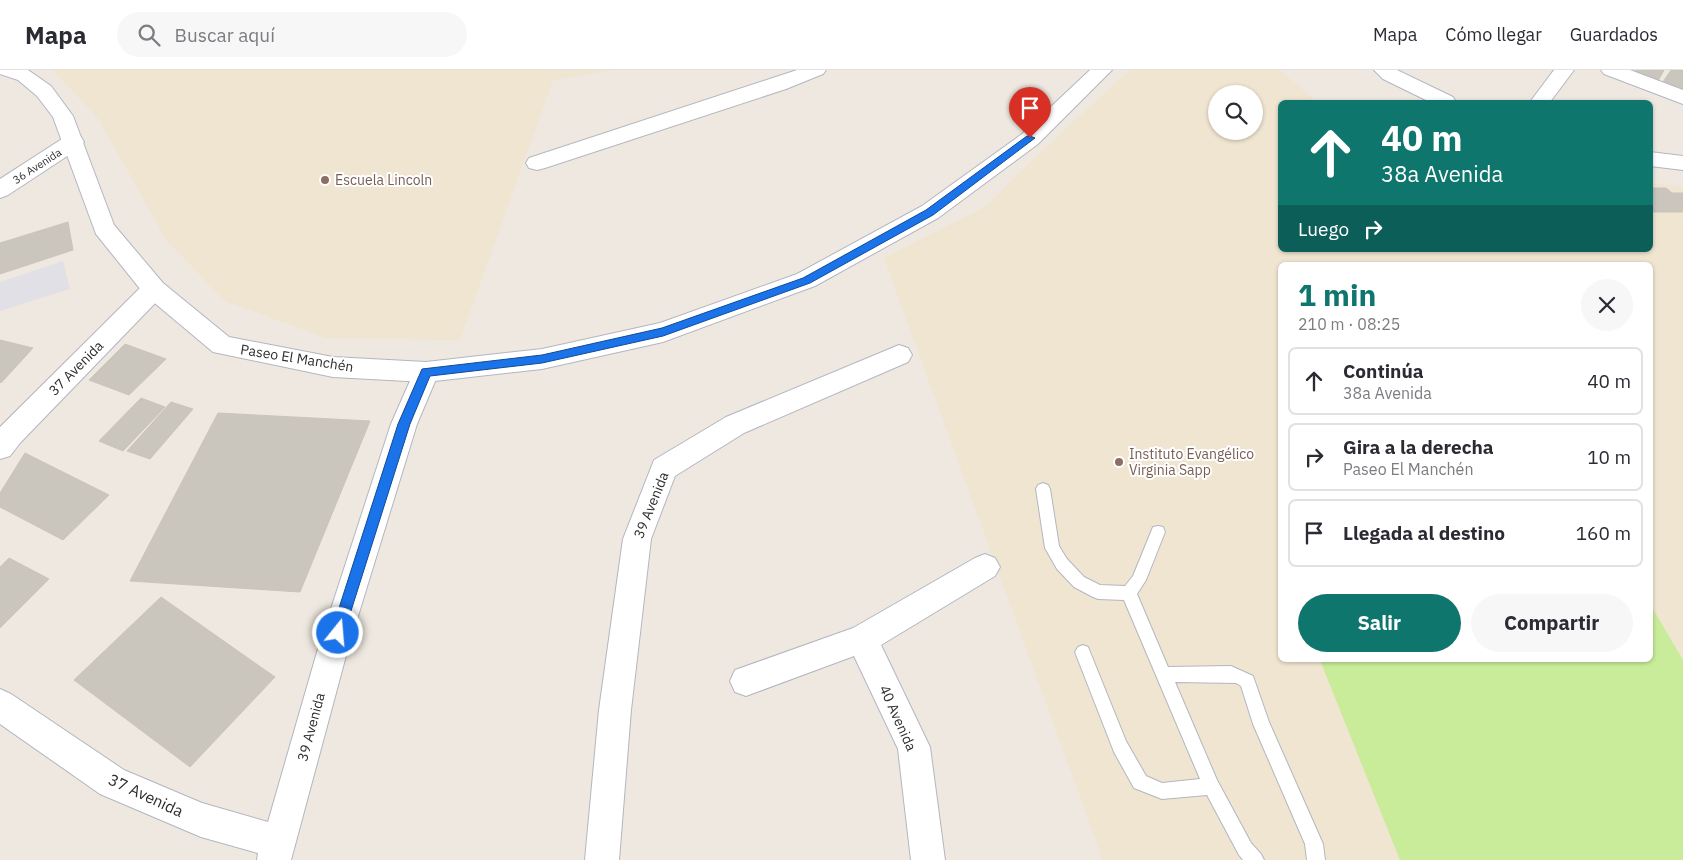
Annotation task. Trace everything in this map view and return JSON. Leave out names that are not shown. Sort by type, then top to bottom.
[{"type":"street","name":"Paseo El Manchén","points":[[6,70],[25,76],[44,91],[62,116],[74,142],[104,228],[154,289],[222,345],[333,367],[426,372],[542,359],[663,332],[806,280],[930,212],[1030,138],[1102,70]]},
{"type":"street","points":[[536,163],[779,84],[816,70]]},
{"type":"street","points":[[1542,100],[1564,70]]},
{"type":"street","points":[[1610,70],[1683,97]]},
{"type":"street","points":[[1389,72],[1442,100]]},
{"type":"street","name":"36 Avenida","points":[[0,190],[74,142]]},
{"type":"street","points":[[1653,159],[1683,163]]},
{"type":"street","name":"37 Avenida","points":[[0,448],[10,435],[154,289]]},
{"type":"street","name":"39 Avenida","points":[[602,860],[615,710],[637,539],[664,468],[734,425],[899,355]]},
{"type":"street","name":"39 Avenida","points":[[277,851],[332,652],[404,424],[426,372]]},
{"type":"street","points":[[746,681],[862,639],[985,566]]},
{"type":"street","name":"40 Avenida","points":[[862,639],[914,747],[928,860]]},
{"type":"street","name":"37 Avenida","points":[[0,705],[112,782],[277,851]]},
{"type":"lane","points":[[1043,489],[1052,548],[1062,564],[1079,582],[1098,592],[1129,593]]},
{"type":"lane","points":[[1129,593],[1139,580],[1158,532]]},
{"type":"lane","points":[[1129,593],[1211,786],[1245,849],[1255,860]]},
{"type":"lane","points":[[1083,652],[1120,746],[1140,782],[1162,791],[1211,786]]},
{"type":"lane","points":[[1163,675],[1231,674],[1247,681],[1261,724],[1314,844],[1316,860]]},
{"type":"shaded area","name":"Escuela Lincoln","points":[[53,70],[614,70],[553,80],[460,340],[326,338],[225,301],[167,241],[99,120]]},
{"type":"shaded area","name":"Instituto Evangélico Virginia Sapp","points":[[1130,70],[1280,70],[1315,100],[1278,100],[1278,252],[1653,252],[1653,182],[1683,187],[1683,860],[1103,860],[884,258],[985,207],[1052,141]]},
{"type":"shaded area","points":[[63,261],[70,289],[0,311],[0,282]]},
{"type":"green space","points":[[1653,609],[1683,660],[1683,860],[1400,860],[1321,662],[1653,662]]},
{"type":"building","points":[[1636,70],[1664,70],[1658,81],[1634,72]]},
{"type":"building","points":[[1671,70],[1683,70],[1683,90],[1663,82]]},
{"type":"building","points":[[1653,188],[1666,188],[1672,193],[1683,193],[1683,212],[1653,212]]},
{"type":"building","points":[[68,222],[73,250],[0,274],[0,243]]},
{"type":"building","points":[[0,340],[33,348],[1,383],[0,382]]},
{"type":"building","points":[[125,344],[166,359],[129,395],[89,380]]},
{"type":"building","points":[[141,398],[165,407],[123,451],[99,441]]},
{"type":"building","points":[[171,402],[193,409],[150,459],[127,451]]},
{"type":"building","points":[[218,413],[370,421],[300,592],[130,581]]},
{"type":"building","points":[[25,453],[109,495],[63,540],[0,507],[0,493]]},
{"type":"building","points":[[9,558],[49,579],[0,628],[0,567]]},
{"type":"building","points":[[161,597],[275,677],[190,767],[74,680]]},
{"type":"place","name":"Escuela Lincoln","points":[[325,180]]},
{"type":"place","name":"Instituto Evangélico Virginia Sapp","points":[[1119,462]]},
{"type":"route","points":[[338,633],[404,424],[426,372],[542,359],[663,332],[806,280],[930,212],[1030,138]]}]
